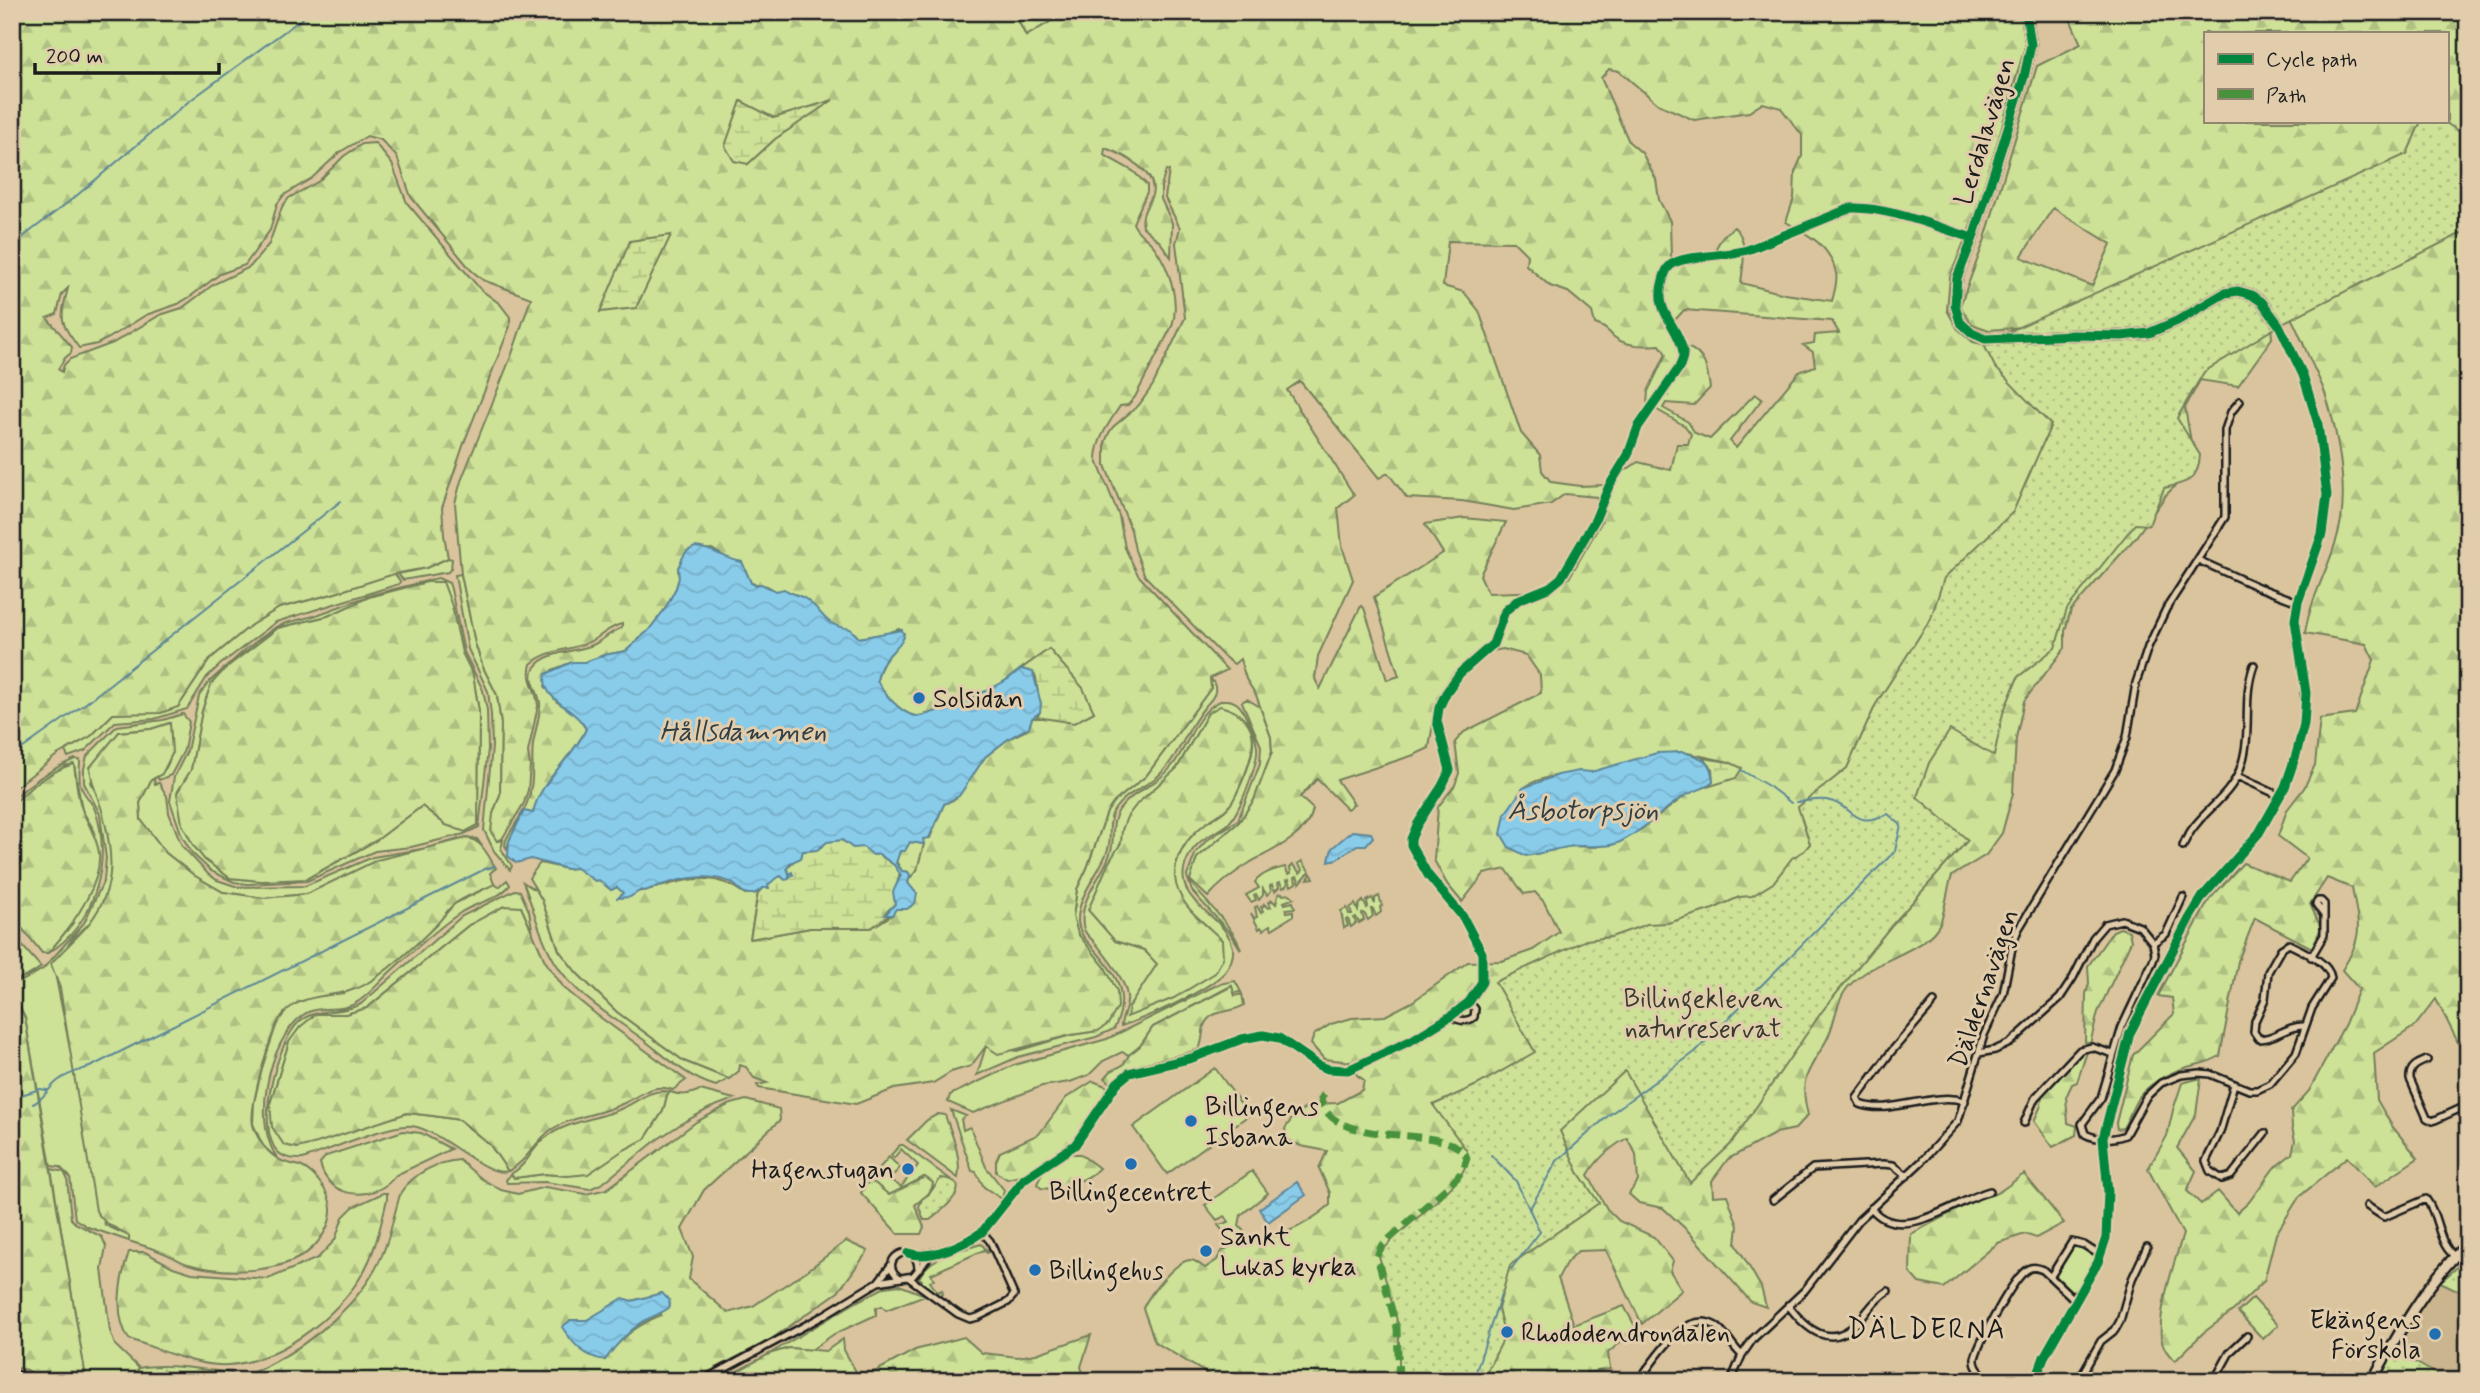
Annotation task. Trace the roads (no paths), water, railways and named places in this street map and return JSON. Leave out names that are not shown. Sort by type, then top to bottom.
[{"type":"street","name":"Lerdalavägen","points":[[2026,12],[2031,46],[2024,77],[1973,238],[1957,278],[1955,305],[1960,322],[1980,337],[1991,339],[2122,336],[2149,332],[2177,321],[2225,293],[2238,291],[2252,295],[2262,302],[2280,325],[2294,352],[2318,424],[2327,495],[2322,534],[2298,602],[2295,620],[2304,673],[2304,724],[2296,755],[2280,796],[2259,833],[2203,896],[2130,1033],[2103,1138],[2108,1220],[2101,1256],[2044,1357],[2035,1381]]},
{"type":"street","points":[[702,1381],[807,1325],[878,1282],[899,1254],[932,1253],[973,1239],[982,1232],[1024,1179],[1075,1145],[1117,1083],[1129,1073],[1192,1058],[1242,1039],[1262,1035],[1279,1038],[1310,1061],[1328,1069],[1348,1070],[1412,1040],[1469,1002],[1482,982],[1482,953],[1463,917],[1428,875],[1411,845],[1417,825],[1443,786],[1450,770],[1437,721],[1439,708],[1460,673],[1493,644],[1505,611],[1518,600],[1550,587],[1563,575],[1628,455],[1637,427],[1679,368],[1683,350],[1665,316],[1661,299],[1661,285],[1666,271],[1677,261],[1750,249],[1852,208],[1865,207],[1886,212],[1973,238]]},
{"type":"street","name":"Däldernavägen","points":[[1731,1381],[1742,1355],[1754,1339],[1815,1279],[1871,1208],[1907,1176],[1952,1129],[1962,1111],[1983,1035],[2003,994],[2018,930],[2115,770],[2127,737],[2136,683],[2147,647],[2166,609],[2225,517],[2225,430],[2231,412],[2240,401]]},
{"type":"street","points":[[2198,560],[2298,602]]},
{"type":"street","points":[[2183,846],[2188,833],[2237,776],[2248,736],[2248,681],[2254,665]]},
{"type":"street","points":[[2237,776],[2280,796]]},
{"type":"street","points":[[2153,943],[2166,934],[2183,897]]},
{"type":"street","points":[[2311,957],[2324,935],[2323,914]]},
{"type":"street","points":[[1979,1053],[1995,1051],[2010,1043],[2060,998],[2093,938],[2105,924],[2122,920],[2147,934],[2153,943],[2155,954],[2122,1027],[2101,1098],[2082,1124],[2085,1134],[2103,1138],[2125,1135],[2146,1097],[2170,1079],[2200,1073],[2223,1078],[2249,1090],[2257,1090],[2270,1084],[2297,1053],[2312,1008],[2330,978],[2326,966],[2289,944],[2281,949],[2268,972],[2265,999],[2253,1028],[2257,1037],[2265,1039],[2294,1026],[2305,1026]]},
{"type":"street","points":[[1451,1016],[1468,1021],[1474,1017],[1475,1009],[1469,1002]]},
{"type":"street","points":[[1934,1002],[1891,1052],[1857,1098],[1860,1104],[1876,1107],[1944,1098],[1965,1101]]},
{"type":"street","points":[[2024,1123],[2035,1098],[2080,1050],[2092,1047],[2113,1054]]},
{"type":"street","points":[[2427,1060],[2416,1065],[2409,1074],[2427,1118],[2433,1121],[2468,1105]]},
{"type":"street","points":[[2234,1084],[2220,1132],[2208,1156],[2207,1165],[2210,1171],[2222,1178],[2231,1176],[2265,1133]]},
{"type":"street","points":[[1773,1200],[1804,1173],[1823,1166],[1893,1165],[1907,1176]]},
{"type":"street","points":[[1871,1208],[1885,1221],[1916,1222],[1990,1191]]},
{"type":"street","points":[[2367,1206],[2384,1217],[2426,1199],[2436,1218],[2441,1241],[2454,1256]]},
{"type":"street","points":[[891,1265],[895,1274],[906,1278],[958,1314],[970,1319],[978,1317],[1014,1295],[990,1241],[982,1232]]},
{"type":"street","points":[[2051,1276],[2072,1242],[2084,1245],[2101,1256]]},
{"type":"street","points":[[2372,1381],[2416,1303],[2468,1243]]},
{"type":"street","points":[[2078,1381],[2101,1341],[2115,1330],[2120,1321],[2132,1279],[2147,1247]]},
{"type":"street","points":[[878,1282],[906,1278],[932,1253]]},
{"type":"street","points":[[913,1255],[918,1268]]},
{"type":"street","points":[[1992,1380],[1981,1373],[1974,1363],[1978,1348],[2017,1280],[2027,1269],[2037,1268],[2051,1276],[2077,1301]]},
{"type":"street","points":[[1787,1305],[1807,1327],[1815,1332],[1833,1336],[1850,1330],[1878,1296],[1888,1291]]},
{"type":"street","points":[[1638,1381],[1678,1332],[1692,1323],[1702,1322],[1717,1326],[1742,1355]]},
{"type":"street","points":[[2214,1381],[2230,1353],[2246,1336]]},
{"type":"street","points":[[12,1373],[34,1381]]},
{"type":"water","name":"Hållsdammen","points":[[695,547],[742,562],[751,583],[776,591],[784,589],[801,597],[811,603],[828,621],[850,629],[859,638],[902,630],[904,637],[885,660],[877,680],[893,702],[911,715],[933,713],[997,686],[1021,669],[1033,672],[1041,704],[1040,712],[1032,718],[1029,727],[985,757],[959,796],[944,804],[929,838],[923,839],[924,844],[910,842],[905,851],[900,851],[896,863],[902,871],[908,872],[908,883],[917,894],[915,903],[907,909],[896,909],[892,915],[885,915],[895,904],[893,892],[901,875],[894,865],[879,854],[873,855],[863,847],[853,848],[842,840],[827,842],[817,850],[803,851],[801,858],[790,863],[787,868],[789,874],[792,872],[793,875],[789,876],[789,879],[785,880],[781,876],[768,885],[769,888],[762,888],[750,894],[730,882],[698,877],[618,898],[623,893],[617,887],[611,890],[576,868],[567,869],[531,859],[516,863],[508,856],[509,841],[524,811],[533,813],[542,790],[586,729],[575,715],[548,691],[546,674],[572,662],[585,662],[626,651],[648,631],[665,609],[676,588],[678,568],[683,557]]},
{"type":"water","name":"Åsbotorpsjön","points":[[1683,752],[1708,764],[1713,782],[1684,796],[1638,832],[1616,844],[1575,846],[1526,856],[1509,847],[1501,834],[1505,814],[1523,788],[1558,775],[1591,772],[1657,753]]},
{"type":"water","points":[[1352,831],[1371,833],[1373,837],[1366,845],[1357,845],[1337,859],[1329,861],[1332,848]]},
{"type":"water","points":[[1297,1182],[1306,1195],[1268,1222],[1259,1209]]},
{"type":"water","points":[[662,1293],[669,1300],[670,1307],[630,1331],[605,1360],[580,1349],[562,1327],[571,1320],[587,1320],[623,1298],[632,1301]]},
{"type":"waterway","points":[[12,242],[19,240],[75,197],[188,102],[311,12]]},
{"type":"waterway","points":[[12,756],[86,703],[341,501]]},
{"type":"waterway","points":[[1741,770],[1791,803]]},
{"type":"waterway","points":[[1529,1210],[1557,1161],[1609,1115],[1695,1052],[1895,851],[1901,825],[1888,814],[1868,820],[1827,800],[1796,802]]},
{"type":"waterway","points":[[33,1104],[67,1075],[92,1066],[495,866]]},
{"type":"waterway","points":[[12,1098],[40,1089],[47,1090]]},
{"type":"waterway","points":[[1491,1155],[1516,1181],[1540,1232],[1511,1269]]},
{"type":"waterway","points":[[1473,1381],[1501,1294]]},
{"type":"place","name":"Solsidan","points":[[919,698]]},
{"type":"place","name":"Billingens Isbana","points":[[1191,1121]]},
{"type":"place","name":"Billingecentret","points":[[1131,1164]]},
{"type":"place","name":"Hagenstugan","points":[[908,1169]]},
{"type":"place","name":"Sankt Lukas kyrka","points":[[1206,1251]]},
{"type":"place","name":"Billingehus","points":[[1035,1270]]},
{"type":"place","name":"Rhododendrondalen","points":[[1507,1332]]},
{"type":"place","name":"Ekängens Förskola","points":[[2435,1334]]},
{"type":"district","name":"DÄLDERNA","points":[[1927,1328]]},
{"type":"park label","name":"Billingekleven naturreservat","points":[[1703,1013]]}]
